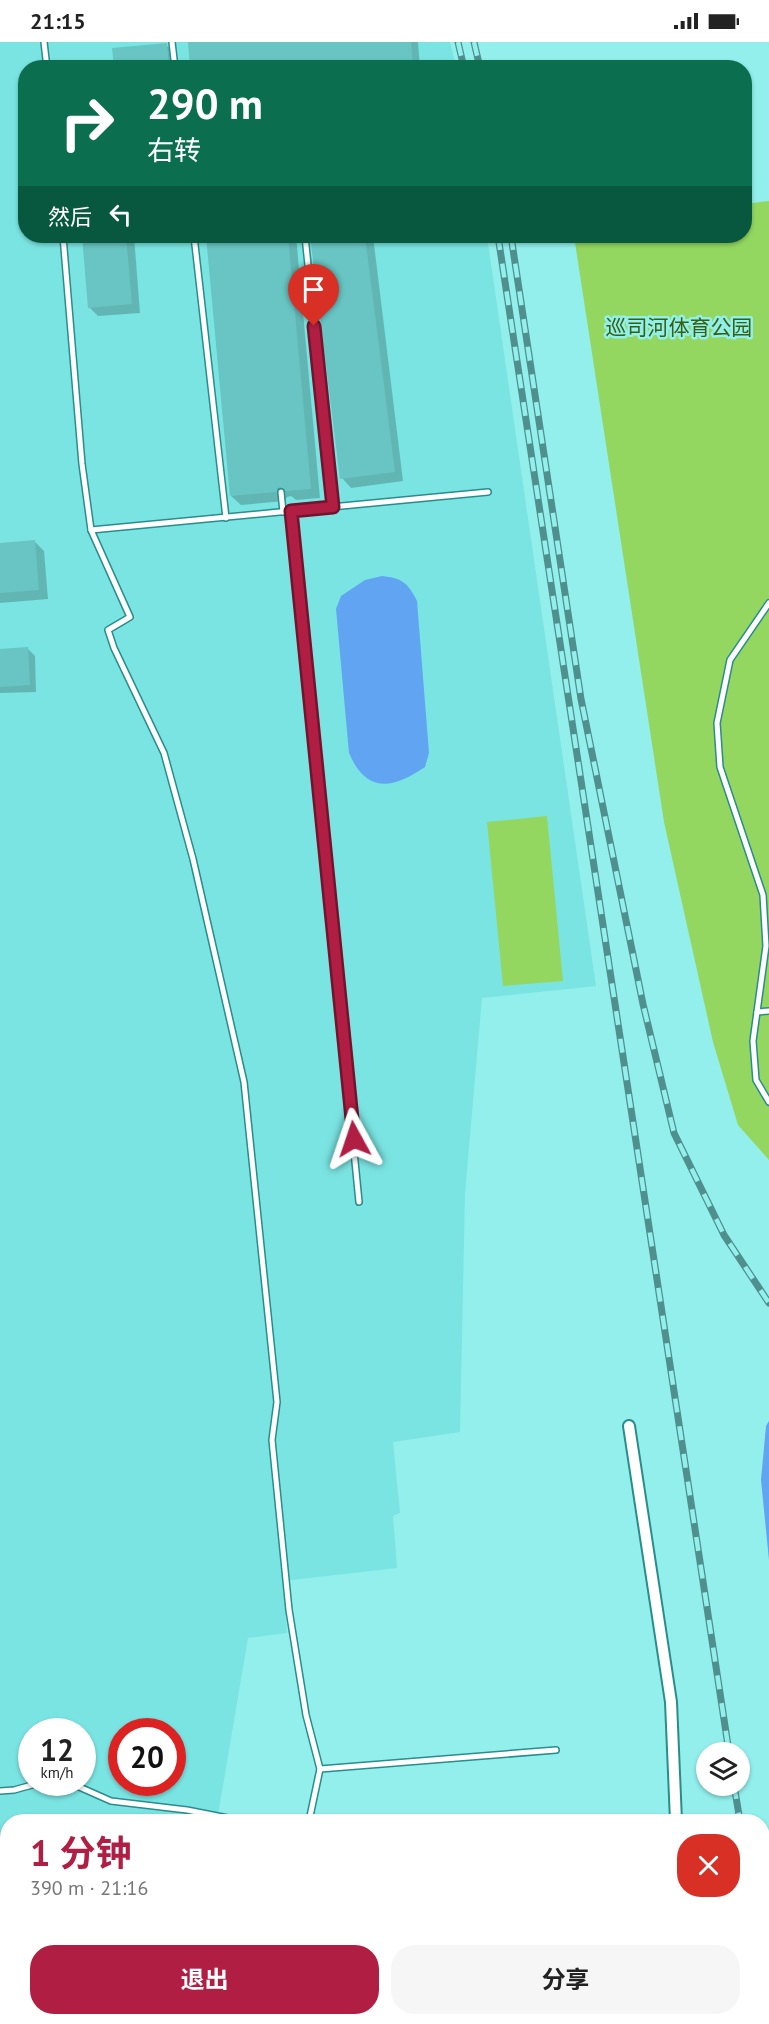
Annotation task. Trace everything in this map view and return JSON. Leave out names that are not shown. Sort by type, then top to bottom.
[{"type":"street","points":[[629,1426],[671,1702],[676,1814]]},
{"type":"lane","points":[[44,42],[46,60]]},
{"type":"lane","points":[[172,42],[174,60]]},
{"type":"lane","points":[[64,243],[82,464],[91,530],[130,617],[108,630],[114,648],[164,753],[193,859],[244,1082],[277,1402],[272,1440],[289,1610],[306,1715],[320,1769],[310,1814]]},
{"type":"lane","points":[[195,243],[226,518]]},
{"type":"lane","points":[[306,243],[333,507]]},
{"type":"lane","points":[[281,492],[283,512]]},
{"type":"lane","points":[[91,530],[488,492]]},
{"type":"lane","points":[[291,511],[359,1202]]},
{"type":"lane","points":[[769,603],[730,660],[717,723],[720,767],[762,895],[766,946],[753,1041],[756,1080],[769,1102]]},
{"type":"lane","points":[[757,1012],[769,1011]]},
{"type":"lane","points":[[320,1769],[556,1750]]},
{"type":"lane","points":[[0,1791],[18,1789]]},
{"type":"lane","points":[[96,1794],[111,1801],[207,1814]]},
{"type":"shaded area","points":[[0,42],[450,42],[454,60],[18,60],[18,243],[488,243],[596,986],[482,998],[465,1193],[460,1432],[393,1442],[400,1513],[393,1516],[397,1568],[283,1581],[287,1633],[248,1638],[218,1814],[0,1814]]},
{"type":"shaded area","points":[[382,576],[404,582],[417,601],[429,753],[425,767],[403,780],[382,784],[364,776],[349,753],[336,609],[341,596],[365,580]]},
{"type":"shaded area","points":[[769,1421],[769,1560],[761,1480],[766,1426]]},
{"type":"green space","name":"巡司河体育公园","points":[[769,201],[769,1160],[738,1125],[713,1042],[664,822],[575,243],[752,243],[752,203]]},
{"type":"green space","points":[[547,816],[563,981],[503,986],[487,822]]},
{"type":"building","points":[[188,42],[411,42],[412,60],[189,60]]},
{"type":"building","points":[[167,43],[168,60],[113,60],[112,48]]},
{"type":"building","points":[[83,243],[127,243],[132,304],[88,308]]},
{"type":"building","points":[[207,243],[289,243],[311,489],[286,491],[281,487],[276,492],[230,496]]},
{"type":"building","points":[[311,243],[366,243],[395,472],[340,479]]},
{"type":"building","points":[[35,540],[39,590],[0,593],[0,543]]},
{"type":"building","points":[[28,647],[30,685],[0,687],[0,649]]},
{"type":"railway","points":[[458,42],[462,60]]},
{"type":"railway","points":[[474,42],[478,60]]},
{"type":"railway","points":[[499,243],[727,1742]]},
{"type":"railway","points":[[512,243],[581,699],[643,1004],[674,1133],[724,1235],[769,1303]]},
{"type":"railway","points":[[736,1796],[739,1814]]},
{"type":"route","points":[[314,326],[333,507],[291,511],[354,1139]]}]
